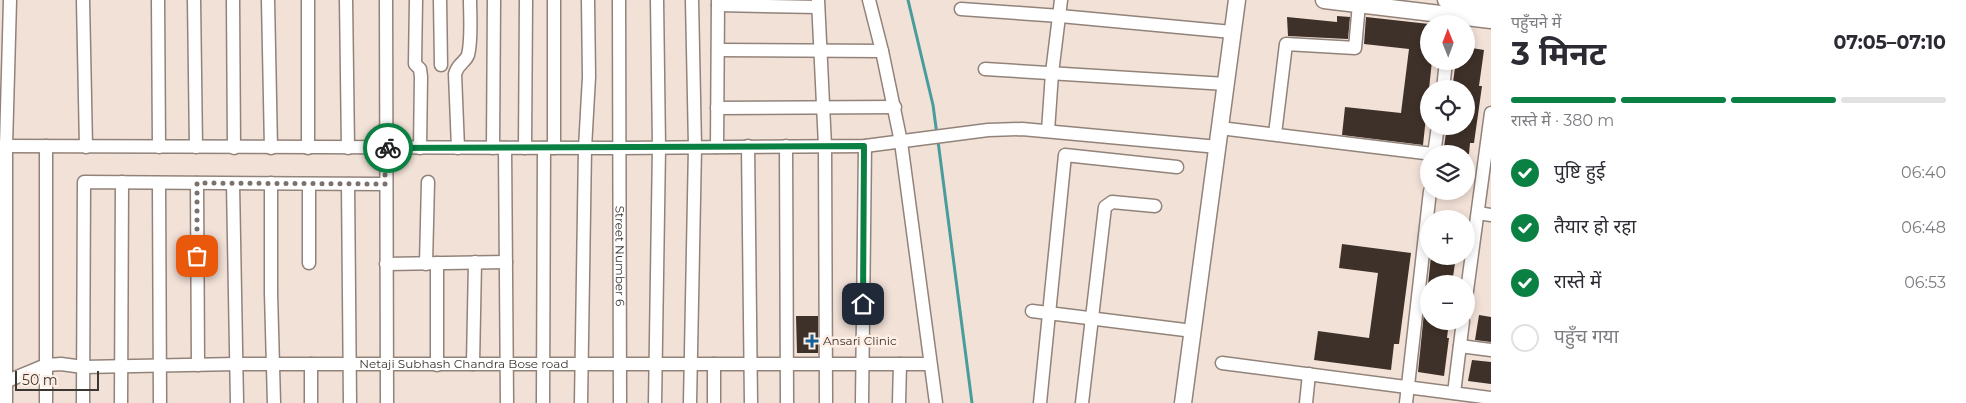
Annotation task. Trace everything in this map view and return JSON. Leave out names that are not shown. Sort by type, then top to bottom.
[{"type":"street","points":[[6,403],[3,383],[3,146],[10,0]]},
{"type":"street","points":[[84,0],[86,147]]},
{"type":"street","points":[[158,0],[159,147]]},
{"type":"street","points":[[194,0],[196,147]]},
{"type":"street","points":[[233,0],[234,148]]},
{"type":"street","points":[[268,0],[271,148]]},
{"type":"street","points":[[308,0],[308,148]]},
{"type":"street","points":[[346,0],[348,148]]},
{"type":"street","points":[[386,0],[385,184],[388,403]]},
{"type":"street","points":[[416,0],[415,64],[420,69],[421,77],[420,148]]},
{"type":"street","points":[[440,0],[440,64]]},
{"type":"street","points":[[458,148],[455,74],[457,67],[467,58],[469,49],[470,0]]},
{"type":"street","points":[[494,0],[499,148],[506,262],[507,403]]},
{"type":"street","points":[[525,148],[526,0]]},
{"type":"street","points":[[543,403],[554,0]]},
{"type":"street","points":[[581,403],[585,148],[589,77],[588,0]]},
{"type":"street","name":"Street Number 6","points":[[619,0],[620,403]]},
{"type":"street","points":[[655,403],[659,147],[657,0]]},
{"type":"street","points":[[690,403],[694,147],[692,0]]},
{"type":"street","points":[[869,0],[895,107],[901,142],[936,403]]},
{"type":"street","points":[[1048,131],[1052,73],[1061,0]]},
{"type":"street","points":[[1183,403],[1237,0]]},
{"type":"street","points":[[1324,0],[1491,20]]},
{"type":"street","points":[[1446,0],[1491,6]]},
{"type":"street","points":[[717,146],[718,3],[818,3],[825,146],[826,403]]},
{"type":"street","points":[[1275,134],[1286,44],[1355,48],[1359,4]]},
{"type":"street","points":[[960,9],[990,6],[1060,16],[1232,32]]},
{"type":"street","points":[[718,50],[882,51]]},
{"type":"street","points":[[985,69],[1226,84]]},
{"type":"street","points":[[718,108],[895,107]]},
{"type":"street","points":[[1469,275],[1488,156],[1491,113]]},
{"type":"street","points":[[1220,128],[1420,152]]},
{"type":"street","points":[[3,146],[234,148],[864,146],[988,130],[1022,129],[1218,147]]},
{"type":"street","points":[[1040,403],[1066,133]]},
{"type":"street","points":[[46,146],[46,403]]},
{"type":"street","points":[[748,146],[751,403]]},
{"type":"street","points":[[786,146],[787,403]]},
{"type":"street","points":[[862,403],[864,146]]},
{"type":"street","points":[[1065,155],[1177,167]]},
{"type":"street","points":[[83,403],[84,182],[385,184]]},
{"type":"street","points":[[121,403],[122,182]]},
{"type":"street","points":[[428,182],[437,365]]},
{"type":"street","points":[[159,183],[160,403]]},
{"type":"street","points":[[197,183],[198,365]]},
{"type":"street","points":[[271,183],[274,403]]},
{"type":"street","points":[[233,184],[238,364],[237,403]]},
{"type":"street","points":[[309,184],[309,263]]},
{"type":"street","points":[[348,184],[350,403]]},
{"type":"street","points":[[1406,403],[1429,200]]},
{"type":"street","points":[[1082,403],[1105,207],[1112,202],[1155,206]]},
{"type":"street","points":[[1478,213],[1491,215]]},
{"type":"street","points":[[473,364],[475,262]]},
{"type":"street","points":[[386,264],[506,262]]},
{"type":"street","points":[[1032,311],[1193,331]]},
{"type":"street","points":[[1454,393],[1462,330]]},
{"type":"street","points":[[1460,346],[1491,350]]},
{"type":"street","points":[[1222,363],[1491,398]]},
{"type":"street","name":"Netaji Subhash Chandra Bose road","points":[[3,383],[46,365],[61,364],[82,367],[238,364],[930,364]]},
{"type":"street","points":[[311,364],[311,403]]},
{"type":"street","points":[[714,364],[714,403]]},
{"type":"street","points":[[899,403],[900,364]]},
{"type":"street","points":[[1306,403],[1309,374]]},
{"type":"building","points":[[1337,16],[1350,17],[1348,39],[1288,36],[1287,17],[1337,22]]},
{"type":"building","points":[[1366,17],[1420,23],[1420,70],[1431,70],[1430,80],[1420,80],[1420,135],[1424,135],[1423,145],[1342,135],[1345,107],[1401,113],[1409,49],[1364,44]]},
{"type":"building","points":[[1475,48],[1484,50],[1479,86],[1482,86],[1474,143],[1470,143],[1470,145],[1444,145],[1446,135],[1475,135],[1475,80],[1453,80],[1455,70],[1475,70]]},
{"type":"building","points":[[1342,244],[1411,253],[1399,344],[1394,344],[1391,370],[1314,360],[1318,331],[1369,338],[1378,273],[1339,268]]},
{"type":"building","points":[[1430,265],[1455,265],[1453,275],[1429,275]]},
{"type":"building","points":[[1479,315],[1491,317],[1491,342],[1475,340]]},
{"type":"building","points":[[796,316],[818,316],[818,353],[797,353]]},
{"type":"building","points":[[1422,330],[1448,330],[1447,338],[1449,338],[1444,376],[1418,372]]},
{"type":"building","points":[[1472,360],[1491,362],[1491,384],[1468,381]]},
{"type":"waterway","points":[[908,0],[933,105],[937,135]]},
{"type":"waterway","points":[[938,141],[972,403]]},
{"type":"way so far","points":[[197,256],[197,183],[385,184],[385,148],[388,148]]},
{"type":"place","name":"Ansari Clinic","points":[[812,341]]},
{"type":"route","points":[[388,148],[864,146],[863,304]]}]
